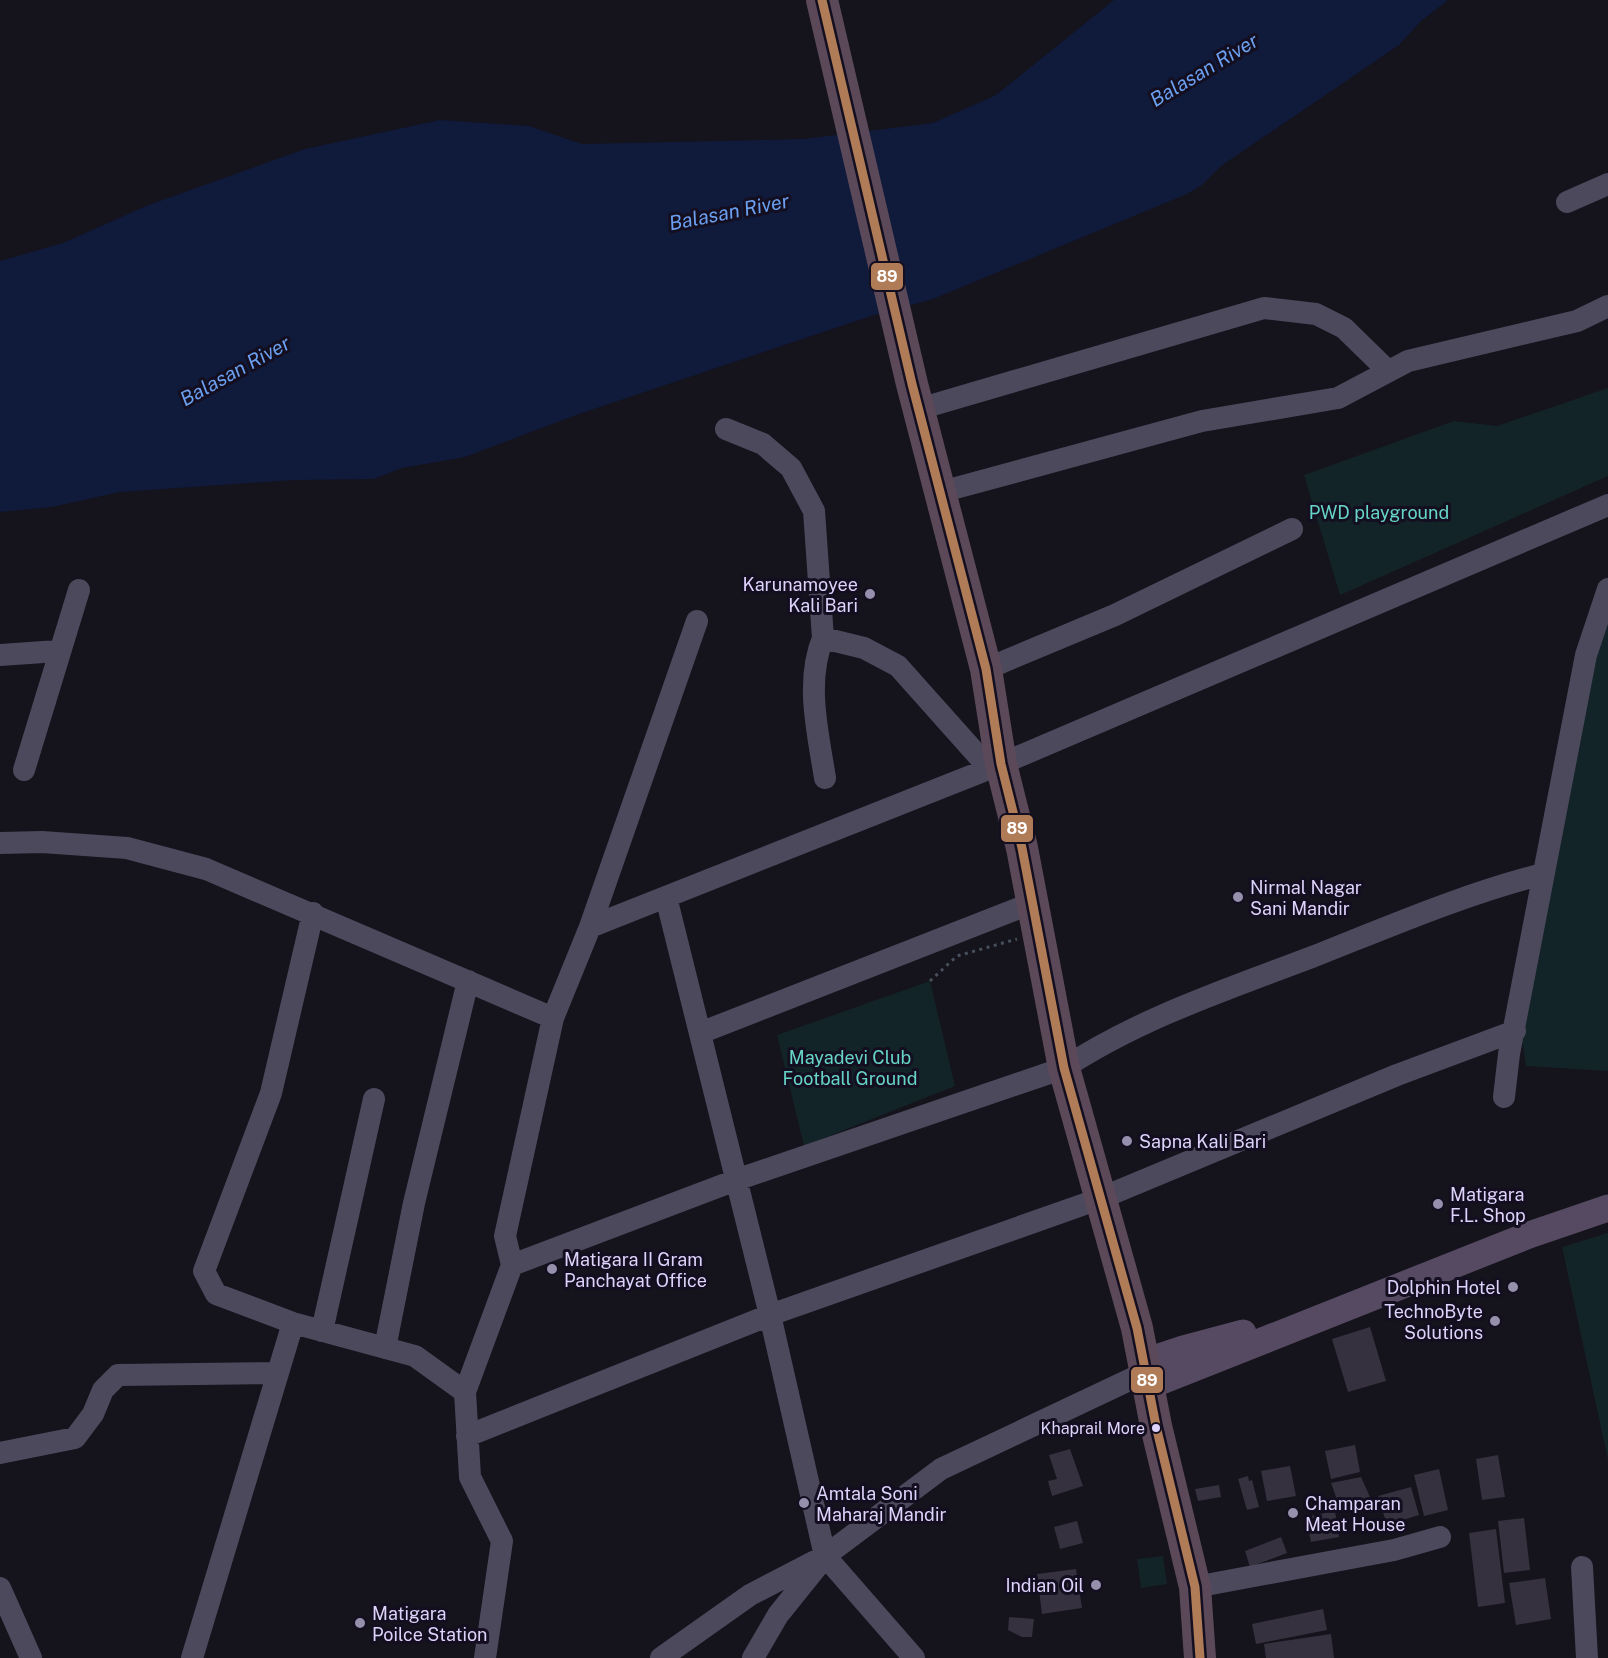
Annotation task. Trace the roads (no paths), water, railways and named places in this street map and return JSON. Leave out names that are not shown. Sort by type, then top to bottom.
[{"type":"highway","points":[[822,0],[915,397],[986,669],[995,766],[1022,848],[1064,1068],[1137,1328],[1195,1587],[1200,1658]]},
{"type":"highway","points":[[1178,1519],[1183,1658]]},
{"type":"main road","points":[[1146,1374],[1360,1302],[1529,1235],[1608,1208]]},
{"type":"main road","points":[[1146,1374],[1183,1349],[1360,1302]]},
{"type":"main road","points":[[1137,1328],[1161,1345],[1183,1349]]},
{"type":"street","points":[[1567,202],[1608,184]]},
{"type":"street","points":[[941,492],[1202,421],[1338,398],[1388,370],[1408,362],[1577,321],[1608,306]]},
{"type":"street","points":[[915,397],[1264,308],[1316,314],[1344,328],[1388,370]]},
{"type":"street","points":[[726,429],[763,444],[791,468],[814,511],[822,638],[817,651],[813,701],[825,778]]},
{"type":"street","points":[[590,927],[995,766],[1608,505]]},
{"type":"street","points":[[986,669],[1115,615],[1292,529]]},
{"type":"street","points":[[1504,1097],[1505,1075],[1586,655],[1608,589]]},
{"type":"street","points":[[24,770],[58,651],[79,590]]},
{"type":"street","points":[[485,1658],[502,1541],[470,1478],[465,1392],[512,1265],[506,1236],[553,1018],[590,927],[697,621]]},
{"type":"street","points":[[822,638],[864,648],[898,666],[995,766]]},
{"type":"street","points":[[0,655],[58,651]]},
{"type":"street","points":[[0,843],[42,842],[127,848],[206,868],[553,1018]]},
{"type":"street","points":[[512,1265],[736,1180],[1064,1068],[1097,1046],[1174,1010],[1505,884],[1543,874]]},
{"type":"street","points":[[666,897],[770,1315],[825,1556],[914,1658]]},
{"type":"street","points":[[313,913],[271,1093],[204,1271],[216,1294],[293,1323],[415,1356],[465,1392]]},
{"type":"street","points":[[700,1033],[1035,918]]},
{"type":"street","points":[[386,1348],[414,1203],[468,981]]},
{"type":"street","points":[[467,1436],[770,1315],[1099,1199],[1408,1070],[1515,1031]]},
{"type":"street","points":[[322,1331],[374,1099]]},
{"type":"street","points":[[192,1658],[293,1323]]},
{"type":"street","points":[[0,1453],[75,1438],[93,1414],[103,1390],[118,1375],[278,1373]]},
{"type":"street","points":[[662,1658],[750,1595],[825,1556],[941,1469],[1146,1374]]},
{"type":"street","points":[[1195,1587],[1394,1550],[1440,1537]]},
{"type":"street","points":[[753,1658],[777,1615],[825,1556]]},
{"type":"street","points":[[1582,1567],[1587,1658]]},
{"type":"street","points":[[0,1588],[31,1658]]},
{"type":"water","name":"Balasan River","points":[[1114,0],[1448,0],[1421,21],[1399,45],[1221,166],[1202,185],[1187,194],[933,299],[871,316],[576,415],[465,457],[402,468],[374,479],[294,480],[120,492],[52,507],[0,512],[0,261],[63,243],[146,206],[305,149],[440,120],[529,126],[582,144],[804,139],[933,123],[996,95]]},
{"type":"place","name":"Karunamoyee Kali Bari","points":[[870,594]]},
{"type":"place","name":"Nirmal Nagar Sani Mandir","points":[[1238,897]]},
{"type":"place","name":"Sapna Kali Bari","points":[[1127,1141]]},
{"type":"place","name":"Matigara F.L. Shop","points":[[1438,1204]]},
{"type":"place","name":"Matigara II Gram Panchayat Office","points":[[552,1269]]},
{"type":"place","name":"Dolphin Hotel","points":[[1513,1287]]},
{"type":"place","name":"TechnoByte Solutions","points":[[1495,1321]]},
{"type":"place","name":"Khaprail More","points":[[1156,1428]]},
{"type":"place","name":"Amtala Soni Maharaj Mandir","points":[[804,1503]]},
{"type":"place","name":"Champaran Meat House","points":[[1293,1513]]},
{"type":"place","name":"Indian Oil","points":[[1096,1585]]},
{"type":"place","name":"Matigara Poilce Station","points":[[360,1623]]},
{"type":"park label","name":"PWD playground","points":[[1379,512]]},
{"type":"park label","name":"Mayadevi Club Football Ground","points":[[850,1067]]}]
